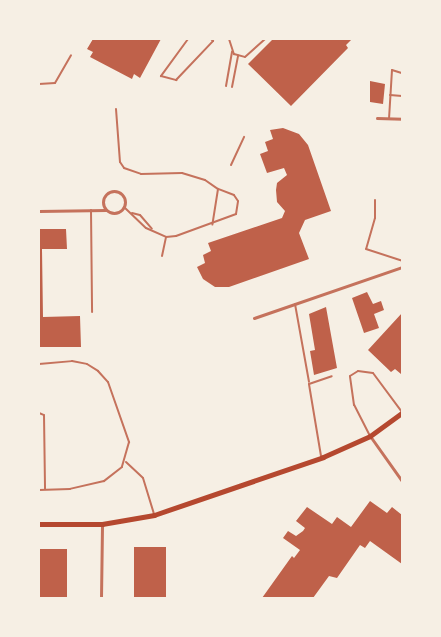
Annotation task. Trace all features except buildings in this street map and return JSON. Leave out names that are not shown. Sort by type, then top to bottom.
[{"type":"main road","points":[[39,524],[102,524],[154,515],[322,458],[370,436],[402,412]]},
{"type":"street","points":[[377,118],[402,119]]},
{"type":"street","points":[[39,211],[106,210],[116,213],[124,207],[122,194],[111,192],[104,199],[106,210]]},
{"type":"street","points":[[254,318],[402,267]]},
{"type":"street","points":[[370,436],[402,481]]},
{"type":"street","points":[[102,524],[102,598]]},
{"type":"lane","points":[[188,39],[161,76],[176,80],[213,41],[211,39]]},
{"type":"lane","points":[[226,86],[232,52],[229,39]]},
{"type":"lane","points":[[232,52],[238,56],[250,54],[265,39]]},
{"type":"lane","points":[[39,84],[55,83],[71,55]]},
{"type":"lane","points":[[232,87],[238,56]]},
{"type":"lane","points":[[389,118],[392,70],[402,73]]},
{"type":"lane","points":[[390,95],[402,96]]},
{"type":"lane","points":[[116,109],[120,162],[124,168],[141,174],[182,173],[234,195],[239,205],[231,217],[212,225],[166,236],[135,220],[132,214],[124,207]]},
{"type":"lane","points":[[231,165],[244,137]]},
{"type":"lane","points":[[212,225],[218,189]]},
{"type":"lane","points":[[375,200],[375,218],[366,249],[402,261]]},
{"type":"lane","points":[[91,210],[92,312]]},
{"type":"lane","points":[[132,214],[140,214],[152,229]]},
{"type":"lane","points":[[162,256],[166,236]]},
{"type":"lane","points":[[295,304],[322,458]]},
{"type":"lane","points":[[39,364],[72,361],[87,364],[98,371],[108,382],[123,420],[129,442],[125,462],[104,481],[95,484],[39,490]]},
{"type":"lane","points":[[370,436],[354,405],[350,376],[358,371],[374,373],[402,412]]},
{"type":"lane","points":[[309,384],[332,376]]},
{"type":"lane","points":[[39,412],[44,415],[44,490]]},
{"type":"lane","points":[[125,462],[143,478],[154,515]]}]
